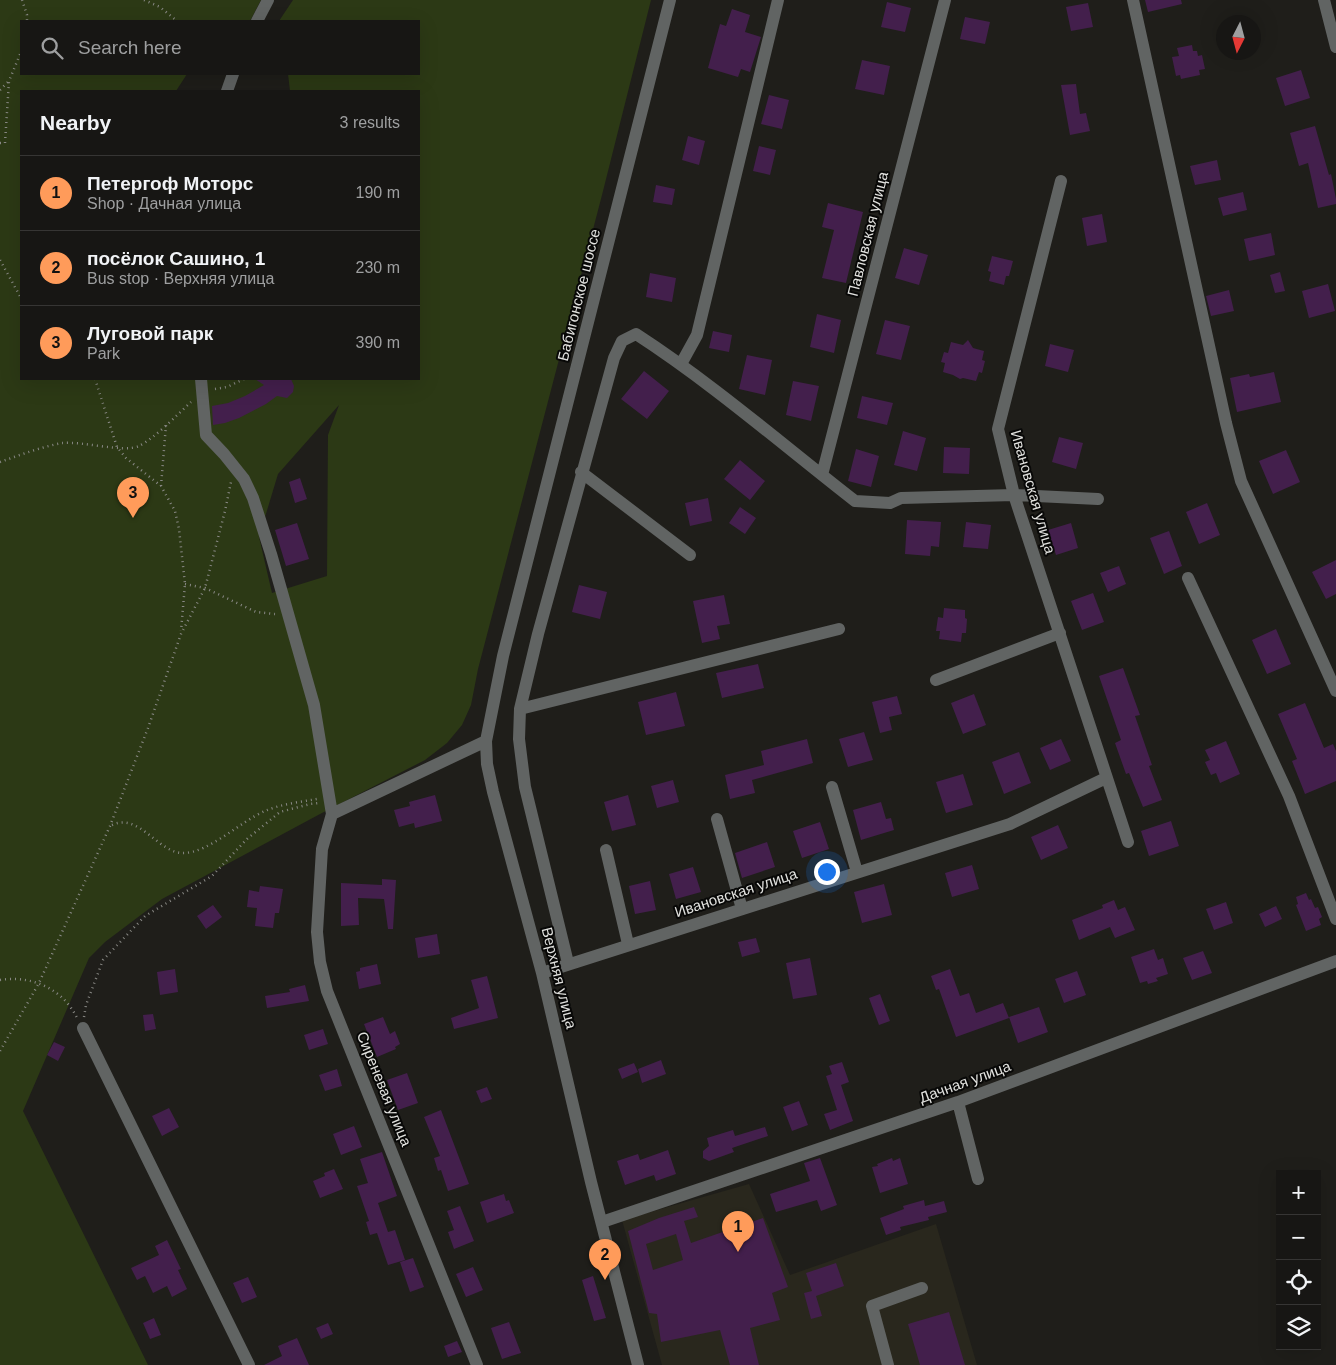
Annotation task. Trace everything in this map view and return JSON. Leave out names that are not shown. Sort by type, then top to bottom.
[{"type":"street","points":[[258,20],[268,0]]},
{"type":"street","name":"Бабигонское шоссе","points":[[518,597],[670,0]]},
{"type":"street","points":[[681,364],[697,335],[778,0]]},
{"type":"street","name":"Павловская улица","points":[[822,475],[945,0]]},
{"type":"street","points":[[1133,0],[1226,423],[1241,481],[1336,691]]},
{"type":"street","points":[[1324,0],[1336,47]]},
{"type":"street","points":[[227,90],[233,75]]},
{"type":"street","name":"Ивановская улица","points":[[1060,181],[998,429],[1014,495],[1128,842]]},
{"type":"street","points":[[568,964],[525,787],[519,739],[520,709],[581,472],[614,358],[622,341],[636,334],[681,364],[855,501],[890,503],[901,498],[1014,495],[1098,499]]},
{"type":"street","points":[[201,380],[206,435],[244,479],[253,498],[289,616],[314,705],[330,805],[486,741]]},
{"type":"street","points":[[581,472],[690,555]]},
{"type":"street","points":[[1188,578],[1289,796],[1336,919]]},
{"type":"street","name":"Верхняя улица","points":[[518,597],[486,741],[487,764],[542,973],[591,1182],[638,1365]]},
{"type":"street","points":[[520,709],[839,629]]},
{"type":"street","points":[[936,680],[1060,633]]},
{"type":"street","name":"Ивановская улица","points":[[542,973],[628,944],[1010,824],[1106,778]]},
{"type":"street","points":[[832,787],[857,872]]},
{"type":"street","name":"Сиреневая улица","points":[[330,805],[322,849],[317,932],[320,962],[327,992],[477,1365]]},
{"type":"street","points":[[717,819],[742,909]]},
{"type":"street","points":[[606,850],[628,944]]},
{"type":"street","name":"Дачная улица","points":[[602,1222],[958,1102],[1336,961]]},
{"type":"street","points":[[83,1028],[249,1365]]},
{"type":"street","points":[[958,1102],[978,1179]]},
{"type":"street","points":[[888,1365],[872,1306],[922,1288]]},
{"type":"path","points":[[22,0],[27,15],[26,20]]},
{"type":"path","points":[[144,0],[160,7],[176,20]]},
{"type":"path","points":[[0,144],[5,143],[9,81],[20,54]]},
{"type":"path","points":[[0,90],[9,81]]},
{"type":"path","points":[[0,260],[20,296]]},
{"type":"path","points":[[95,380],[117,447],[126,458],[161,486],[175,511],[179,529],[185,584],[181,634]]},
{"type":"path","points":[[0,462],[63,443],[138,447],[166,425],[201,392],[228,387],[242,380]]},
{"type":"path","points":[[161,486],[166,425]]},
{"type":"path","points":[[0,1051],[39,983],[110,826],[148,728],[181,634],[204,588],[225,511],[234,466]]},
{"type":"path","points":[[185,584],[204,588],[256,612],[289,616]]},
{"type":"path","points":[[83,1028],[86,1005],[103,960],[145,916],[212,876],[247,839],[280,812],[310,804],[330,805]]},
{"type":"path","points":[[110,826],[121,822],[136,826],[148,832],[166,848],[184,853],[201,849],[265,811],[330,805]]},
{"type":"path","points":[[0,980],[9,979],[39,983],[63,996],[83,1028]]},
{"type":"shaded area","points":[[749,1184],[790,1275],[936,1224],[977,1365],[662,1365],[622,1220]]},
{"type":"green space","points":[[0,0],[261,0],[251,20],[20,20],[20,75],[186,75],[177,90],[20,90],[20,380],[420,380],[420,90],[290,90],[288,75],[420,75],[420,20],[280,20],[293,0],[651,0],[478,669],[471,705],[462,725],[447,743],[425,760],[162,899],[105,942],[89,958],[23,1111],[148,1365],[0,1365]],"holes":[[[339,405],[328,435],[327,576],[272,593],[259,537],[278,474]]]},
{"type":"building","points":[[1145,0],[1181,0],[1182,4],[1148,12]]},
{"type":"building","points":[[887,2],[911,8],[905,32],[881,27]]},
{"type":"building","points":[[1088,3],[1093,27],[1071,31],[1066,7]]},
{"type":"building","points":[[732,9],[750,15],[745,32],[761,37],[750,72],[741,69],[738,77],[708,68],[720,24],[726,26]]},
{"type":"building","points":[[965,17],[990,22],[985,44],[960,39]]},
{"type":"building","points":[[1192,45],[1193,51],[1197,51],[1198,56],[1202,55],[1205,69],[1199,70],[1200,75],[1181,79],[1180,75],[1176,76],[1172,57],[1179,56],[1177,48]]},
{"type":"building","points":[[862,60],[890,66],[884,95],[855,89]]},
{"type":"building","points":[[1301,70],[1310,98],[1285,106],[1276,78]]},
{"type":"building","points":[[1076,84],[1080,114],[1086,113],[1090,131],[1070,135],[1061,85]]},
{"type":"building","points":[[769,95],[789,100],[782,129],[761,124]]},
{"type":"building","points":[[1315,126],[1329,175],[1331,174],[1336,199],[1336,204],[1318,208],[1308,163],[1299,166],[1290,133]]},
{"type":"building","points":[[688,136],[705,141],[699,165],[682,160]]},
{"type":"building","points":[[759,146],[776,150],[770,175],[753,171]]},
{"type":"building","points":[[1217,160],[1221,180],[1195,185],[1190,166]]},
{"type":"building","points":[[656,185],[675,189],[672,205],[653,202]]},
{"type":"building","points":[[1243,192],[1247,210],[1223,216],[1218,198]]},
{"type":"building","points":[[828,203],[863,212],[846,283],[822,278],[834,230],[822,227]]},
{"type":"building","points":[[1102,214],[1107,242],[1087,246],[1082,218]]},
{"type":"building","points":[[1271,233],[1275,255],[1249,261],[1244,239]]},
{"type":"building","points":[[904,248],[928,255],[919,285],[895,278]]},
{"type":"building","points":[[992,256],[1013,261],[1009,276],[1006,276],[1004,285],[989,281],[991,272],[988,271]]},
{"type":"building","points":[[1280,272],[1285,291],[1275,293],[1270,275]]},
{"type":"building","points":[[650,273],[676,278],[672,302],[646,297]]},
{"type":"building","points":[[1328,284],[1335,311],[1309,318],[1302,291]]},
{"type":"building","points":[[1229,290],[1234,311],[1211,316],[1206,296]]},
{"type":"building","points":[[817,314],[841,320],[834,353],[810,347]]},
{"type":"building","points":[[885,320],[910,326],[901,360],[876,354]]},
{"type":"building","points":[[713,331],[732,335],[729,352],[709,348]]},
{"type":"building","points":[[968,340],[973,348],[984,351],[982,360],[985,361],[982,373],[979,372],[976,381],[960,379],[943,372],[945,363],[941,362],[944,352],[948,353],[951,342],[963,345]]},
{"type":"building","points":[[1050,344],[1074,350],[1068,372],[1045,366]]},
{"type":"building","points":[[747,355],[772,360],[765,395],[739,389]]},
{"type":"building","points":[[644,371],[669,391],[647,419],[621,399]]},
{"type":"building","points":[[1274,372],[1281,402],[1237,412],[1230,378],[1249,374],[1250,377]]},
{"type":"building","points":[[256,380],[291,380],[294,386],[293,392],[287,398],[277,396],[239,418],[213,425],[212,406],[228,403],[264,385]]},
{"type":"building","points":[[793,381],[819,386],[811,421],[786,415]]},
{"type":"building","points":[[862,396],[893,403],[887,425],[857,418]]},
{"type":"building","points":[[903,431],[926,438],[917,471],[894,465]]},
{"type":"building","points":[[1059,437],[1083,443],[1076,469],[1052,462]]},
{"type":"building","points":[[944,447],[970,448],[969,474],[943,473]]},
{"type":"building","points":[[856,449],[879,456],[871,487],[848,481]]},
{"type":"building","points":[[1286,450],[1300,482],[1273,494],[1259,461]]},
{"type":"building","points":[[740,460],[765,481],[750,500],[724,479]]},
{"type":"building","points":[[300,478],[307,499],[295,503],[289,482]]},
{"type":"building","points":[[708,498],[712,521],[690,526],[685,503]]},
{"type":"building","points":[[1207,503],[1220,535],[1199,544],[1186,512]]},
{"type":"building","points":[[740,507],[756,518],[745,534],[729,523]]},
{"type":"building","points":[[907,520],[941,522],[939,547],[931,546],[930,556],[905,554]]},
{"type":"building","points":[[966,522],[991,525],[988,549],[963,547]]},
{"type":"building","points":[[297,523],[309,559],[286,566],[275,530]]},
{"type":"building","points":[[1071,523],[1078,548],[1056,555],[1048,530]]},
{"type":"building","points":[[1169,531],[1182,566],[1164,574],[1150,538]]},
{"type":"building","points":[[1336,560],[1336,594],[1326,599],[1312,572]]},
{"type":"building","points":[[1119,566],[1126,584],[1108,592],[1100,573]]},
{"type":"building","points":[[579,585],[607,592],[600,619],[572,612]]},
{"type":"building","points":[[1093,593],[1104,622],[1082,630],[1071,601]]},
{"type":"building","points":[[724,595],[730,624],[717,626],[720,639],[702,643],[693,601]]},
{"type":"building","points":[[944,608],[965,610],[965,618],[967,619],[966,633],[962,633],[961,642],[939,639],[940,631],[936,631],[938,617],[943,618]]},
{"type":"building","points":[[1276,629],[1291,664],[1267,674],[1252,640]]},
{"type":"building","points":[[758,664],[764,688],[722,698],[716,673]]},
{"type":"building","points":[[1123,668],[1140,715],[1135,716],[1152,765],[1149,766],[1162,800],[1143,807],[1129,773],[1126,774],[1115,743],[1121,740],[1099,676]]},
{"type":"building","points":[[676,692],[685,726],[646,735],[638,702]]},
{"type":"building","points":[[974,694],[986,725],[963,734],[951,703]]},
{"type":"building","points":[[897,696],[902,714],[889,717],[892,730],[880,733],[872,702]]},
{"type":"building","points":[[1305,703],[1324,748],[1333,744],[1336,751],[1336,781],[1305,794],[1292,761],[1297,759],[1278,714]]},
{"type":"building","points":[[864,732],[873,760],[848,767],[839,739]]},
{"type":"building","points":[[807,739],[813,763],[752,780],[755,793],[730,799],[725,775],[764,765],[761,751]]},
{"type":"building","points":[[1061,739],[1071,761],[1050,770],[1040,748]]},
{"type":"building","points":[[1226,741],[1240,774],[1220,783],[1216,773],[1211,775],[1205,762],[1210,760],[1205,750]]},
{"type":"building","points":[[1019,752],[1031,783],[1004,794],[992,762]]},
{"type":"building","points":[[963,774],[973,805],[946,813],[936,782]]},
{"type":"building","points":[[673,780],[679,802],[657,808],[651,786]]},
{"type":"building","points":[[435,795],[442,821],[415,828],[414,823],[399,827],[394,810],[410,806],[409,802]]},
{"type":"building","points":[[628,795],[636,825],[612,831],[604,802]]},
{"type":"building","points":[[881,802],[886,819],[891,818],[894,830],[861,840],[853,810]]},
{"type":"building","points":[[1171,821],[1179,846],[1149,856],[1141,831]]},
{"type":"building","points":[[820,822],[829,849],[802,858],[793,831]]},
{"type":"building","points":[[1058,825],[1068,848],[1041,860],[1031,837]]},
{"type":"building","points":[[767,842],[775,867],[742,878],[735,853]]},
{"type":"building","points":[[972,865],[979,889],[952,897],[945,873]]},
{"type":"building","points":[[693,867],[701,892],[676,899],[669,874]]},
{"type":"building","points":[[382,879],[396,880],[393,929],[388,929],[384,899],[358,898],[359,925],[341,926],[341,883],[382,885]]},
{"type":"building","points":[[650,881],[656,910],[635,914],[629,886]]},
{"type":"building","points":[[884,884],[892,915],[862,923],[854,892]]},
{"type":"building","points":[[260,886],[283,889],[279,913],[275,913],[273,928],[255,926],[257,908],[247,907],[249,890],[259,892]]},
{"type":"building","points":[[1306,893],[1315,908],[1318,907],[1322,917],[1319,919],[1321,925],[1306,931],[1296,905],[1298,904],[1296,897]]},
{"type":"building","points":[[1114,900],[1118,910],[1125,907],[1135,930],[1115,938],[1110,927],[1079,940],[1072,920],[1103,908],[1102,905]]},
{"type":"building","points":[[1226,902],[1233,923],[1214,930],[1206,909]]},
{"type":"building","points":[[213,905],[222,917],[206,929],[197,916]]},
{"type":"building","points":[[1276,906],[1282,919],[1265,927],[1259,914]]},
{"type":"building","points":[[437,934],[440,954],[418,958],[415,938]]},
{"type":"building","points":[[756,938],[760,952],[742,957],[738,942]]},
{"type":"building","points":[[1154,949],[1158,960],[1163,958],[1168,974],[1156,978],[1158,981],[1148,984],[1147,981],[1140,983],[1131,957]]},
{"type":"building","points":[[1203,951],[1212,973],[1192,980],[1183,958]]},
{"type":"building","points":[[810,958],[817,995],[793,999],[786,963]]},
{"type":"building","points":[[377,964],[381,984],[359,989],[356,972],[360,971],[360,968]]},
{"type":"building","points":[[175,969],[178,992],[160,995],[157,972]]},
{"type":"building","points":[[950,969],[960,996],[969,993],[976,1013],[1003,1003],[1009,1018],[956,1037],[939,989],[936,990],[931,976]]},
{"type":"building","points":[[1077,971],[1086,995],[1064,1003],[1055,979]]},
{"type":"building","points":[[487,976],[498,1018],[454,1029],[451,1018],[479,1008],[471,980]]},
{"type":"building","points":[[305,985],[309,1001],[267,1008],[265,996],[290,992],[289,989]]},
{"type":"building","points":[[880,994],[890,1021],[879,1025],[869,998]]},
{"type":"building","points":[[1039,1007],[1048,1032],[1018,1043],[1009,1017]]},
{"type":"building","points":[[153,1014],[156,1029],[145,1031],[143,1015]]},
{"type":"building","points":[[383,1017],[390,1034],[395,1031],[400,1044],[395,1047],[396,1049],[377,1057],[364,1024]]},
{"type":"building","points":[[323,1029],[328,1044],[309,1050],[304,1035]]},
{"type":"building","points":[[54,1042],[65,1047],[58,1061],[47,1055]]},
{"type":"building","points":[[661,1060],[666,1074],[642,1083],[638,1069]]},
{"type":"building","points":[[842,1062],[849,1082],[841,1085],[853,1121],[830,1130],[824,1114],[837,1110],[826,1076],[832,1074],[829,1066]]},
{"type":"building","points":[[634,1063],[638,1072],[622,1079],[618,1069]]},
{"type":"building","points":[[337,1069],[342,1086],[325,1091],[319,1075]]},
{"type":"building","points":[[407,1073],[418,1103],[398,1110],[387,1080]]},
{"type":"building","points":[[487,1087],[492,1099],[481,1103],[476,1091]]},
{"type":"building","points":[[799,1101],[808,1125],[792,1131],[783,1107]]},
{"type":"building","points":[[169,1108],[179,1127],[162,1136],[152,1116]]},
{"type":"building","points":[[441,1110],[469,1184],[448,1191],[441,1170],[438,1171],[434,1158],[440,1156],[424,1117]]},
{"type":"building","points":[[354,1126],[362,1147],[341,1155],[333,1134]]},
{"type":"building","points":[[765,1127],[768,1136],[732,1148],[734,1152],[709,1161],[703,1158],[703,1151],[709,1146],[707,1138],[733,1130],[735,1136]]},
{"type":"building","points":[[668,1150],[676,1174],[656,1181],[654,1175],[625,1185],[617,1161],[638,1154],[640,1160]]},
{"type":"building","points":[[382,1152],[397,1196],[378,1203],[388,1232],[395,1230],[405,1260],[388,1265],[377,1233],[370,1235],[366,1222],[369,1221],[357,1186],[368,1183],[360,1159]]},
{"type":"building","points":[[820,1158],[837,1205],[821,1211],[817,1200],[776,1212],[770,1194],[810,1181],[804,1163]]},
{"type":"building","points":[[892,1158],[893,1161],[900,1158],[908,1184],[880,1193],[872,1167],[878,1166],[877,1164]]},
{"type":"building","points":[[334,1169],[343,1189],[320,1198],[313,1181],[325,1176],[324,1173]]},
{"type":"building","points":[[504,1194],[506,1201],[509,1200],[514,1213],[487,1223],[480,1202]]},
{"type":"building","points":[[924,1200],[925,1206],[944,1201],[947,1212],[928,1217],[929,1220],[900,1227],[901,1230],[886,1235],[880,1218],[904,1209],[903,1206]]},
{"type":"building","points":[[460,1206],[474,1241],[454,1249],[448,1232],[454,1230],[447,1211]]},
{"type":"building","points":[[694,1207],[698,1217],[684,1221],[691,1243],[763,1218],[788,1287],[772,1293],[780,1320],[750,1328],[759,1365],[730,1365],[720,1330],[661,1342],[657,1314],[649,1313],[628,1231],[659,1218]],"holes":[[[676,1234],[683,1260],[653,1270],[646,1244]]]},
{"type":"building","points":[[167,1240],[181,1269],[178,1270],[187,1289],[172,1297],[167,1286],[153,1293],[145,1276],[137,1280],[131,1268],[159,1255],[155,1246]]},
{"type":"building","points":[[413,1258],[424,1287],[410,1292],[400,1262]]},
{"type":"building","points":[[836,1263],[844,1286],[816,1296],[822,1316],[811,1319],[804,1293],[812,1291],[806,1273]]},
{"type":"building","points":[[473,1267],[483,1290],[466,1297],[456,1274]]},
{"type":"building","points":[[593,1276],[606,1318],[594,1321],[582,1280]]},
{"type":"building","points":[[248,1277],[257,1297],[242,1303],[233,1283]]},
{"type":"building","points":[[949,1312],[965,1365],[920,1365],[908,1324]]},
{"type":"building","points":[[154,1318],[161,1335],[150,1339],[143,1323]]},
{"type":"building","points":[[509,1322],[521,1353],[502,1359],[491,1328]]},
{"type":"building","points":[[328,1323],[333,1334],[321,1339],[316,1328]]},
{"type":"building","points":[[297,1338],[309,1365],[264,1365],[282,1356],[278,1346]]},
{"type":"building","points":[[457,1341],[462,1352],[448,1357],[444,1346]]},
{"type":"place","name":"Луговой парк","points":[[133,518]]},
{"type":"place","name":"Петергоф Моторс","points":[[738,1252]]},
{"type":"place","name":"посёлок Сашино, 1","points":[[605,1280]]}]
